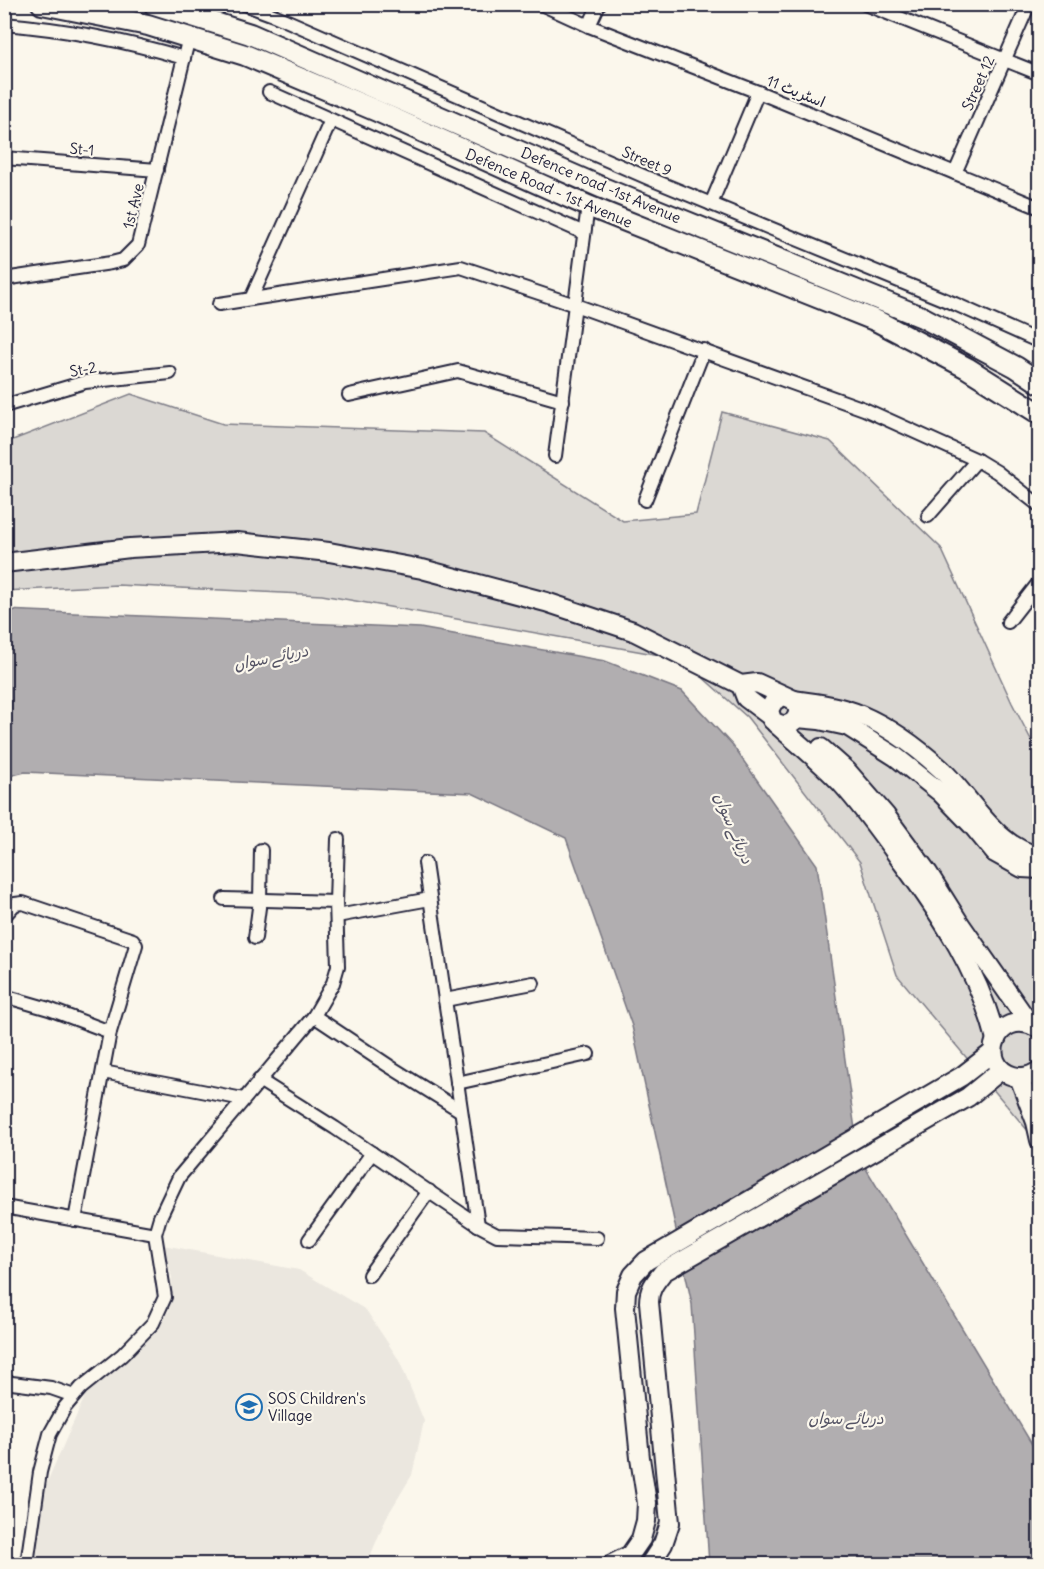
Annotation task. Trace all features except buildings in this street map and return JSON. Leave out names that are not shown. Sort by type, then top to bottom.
[{"type":"main road","name":"Defence Road - 1st Avenue","points":[[42,4],[148,25],[244,55],[366,106],[588,206],[878,321],[967,368],[1040,414]]},
{"type":"main road","name":"Defence road -1st Avenue","points":[[154,4],[250,34],[603,188],[922,317],[1016,368],[1040,384]]},
{"type":"main road","points":[[663,237],[674,216]]},
{"type":"main road","points":[[4,563],[130,548],[237,542],[329,552],[422,569],[546,602],[633,631],[741,685],[757,683],[848,771],[876,803],[928,873],[972,943],[1034,1026]]},
{"type":"main road","points":[[786,713],[825,705],[860,714],[901,738],[941,769],[992,827],[1006,839],[1018,848],[1040,856]]},
{"type":"main road","points":[[786,713],[847,726],[886,751],[941,793],[995,853],[1022,868],[1040,869]]},
{"type":"main road","points":[[786,713],[838,781],[858,802],[933,905],[972,971],[982,995],[994,1045],[994,1058],[1001,1070],[1019,1077],[1032,1075],[1040,1070]]},
{"type":"main road","points":[[612,1564],[630,1555],[641,1539],[646,1521],[625,1308],[626,1291],[633,1275],[646,1261],[962,1076],[994,1045],[1004,1028],[1022,1022],[1034,1026]]},
{"type":"main road","points":[[650,1564],[663,1544],[670,1523],[649,1293],[654,1283],[663,1272],[968,1097],[1001,1070]]},
{"type":"main road","points":[[1019,1077],[1036,1122],[1040,1140]]},
{"type":"street","name":"Street 9","points":[[244,4],[711,204],[956,304],[1040,342]]},
{"type":"street","name":"اسٹریٹ 11","points":[[541,4],[589,26],[758,92],[1040,208]]},
{"type":"street","points":[[589,26],[599,4]]},
{"type":"street","points":[[865,4],[1040,74]]},
{"type":"street","name":"Street 12","points":[[955,173],[1029,4]]},
{"type":"street","points":[[4,24],[30,26],[140,45],[184,58]]},
{"type":"street","name":"1st Ave","points":[[4,279],[123,260],[138,245],[189,37]]},
{"type":"street","points":[[269,92],[584,233]]},
{"type":"street","points":[[711,204],[758,92]]},
{"type":"street","points":[[251,299],[331,120]]},
{"type":"street","name":"St-1","points":[[4,158],[157,170]]},
{"type":"street","points":[[555,456],[588,206]]},
{"type":"street","points":[[219,304],[461,267],[575,304],[864,409],[977,460],[997,472],[1040,506]]},
{"type":"street","points":[[645,500],[704,350]]},
{"type":"street","points":[[349,395],[459,371],[563,401]]},
{"type":"street","name":"St-2","points":[[4,406],[86,382],[170,374]]},
{"type":"street","points":[[928,516],[977,460]]},
{"type":"street","points":[[1008,622],[1040,581]]},
{"type":"street","points":[[27,1564],[40,1472],[50,1434],[65,1407],[81,1388],[122,1355],[153,1323],[165,1297],[155,1234],[160,1217],[179,1177],[314,1016],[333,983],[338,966],[336,902],[338,840]]},
{"type":"street","points":[[255,938],[260,900],[261,850]]},
{"type":"street","points":[[425,863],[478,1225]]},
{"type":"street","points":[[224,899],[336,902]]},
{"type":"street","points":[[337,916],[430,899]]},
{"type":"street","points":[[4,916],[15,904],[23,903],[133,940],[136,945],[110,1032],[75,1220]]},
{"type":"street","points":[[445,1000],[533,983]]},
{"type":"street","points":[[4,996],[49,1009],[110,1032]]},
{"type":"street","points":[[314,1016],[461,1111]]},
{"type":"street","points":[[457,1083],[588,1054]]},
{"type":"street","points":[[103,1072],[243,1099]]},
{"type":"street","points":[[259,1080],[478,1225],[497,1235],[597,1238]]},
{"type":"street","points":[[309,1240],[372,1153]]},
{"type":"street","points":[[369,1275],[429,1191]]},
{"type":"street","points":[[4,1207],[155,1234]]},
{"type":"street","points":[[6,1385],[51,1388],[74,1396]]},
{"type":"shaded area","points":[[131,394],[223,424],[484,433],[623,521],[696,514],[722,412],[830,441],[941,548],[1012,703],[1039,755],[1039,1144],[897,975],[860,862],[747,717],[682,659],[322,595],[117,585],[5,591],[5,443]]},
{"type":"shaded area","name":"SOS Children's Village","points":[[163,1245],[299,1270],[366,1310],[399,1360],[424,1421],[412,1475],[386,1518],[367,1564],[27,1564],[35,1514],[86,1394],[132,1353],[169,1311],[172,1278]]},
{"type":"water","name":"دریائے سواں","points":[[5,610],[420,628],[605,661],[682,691],[733,746],[817,865],[859,1157],[1039,1456],[1039,1564],[709,1564],[692,1304],[632,1026],[566,838],[472,793],[25,772],[5,777]]},
{"type":"place","name":"SOS Children's Village","points":[[249,1407]]}]
